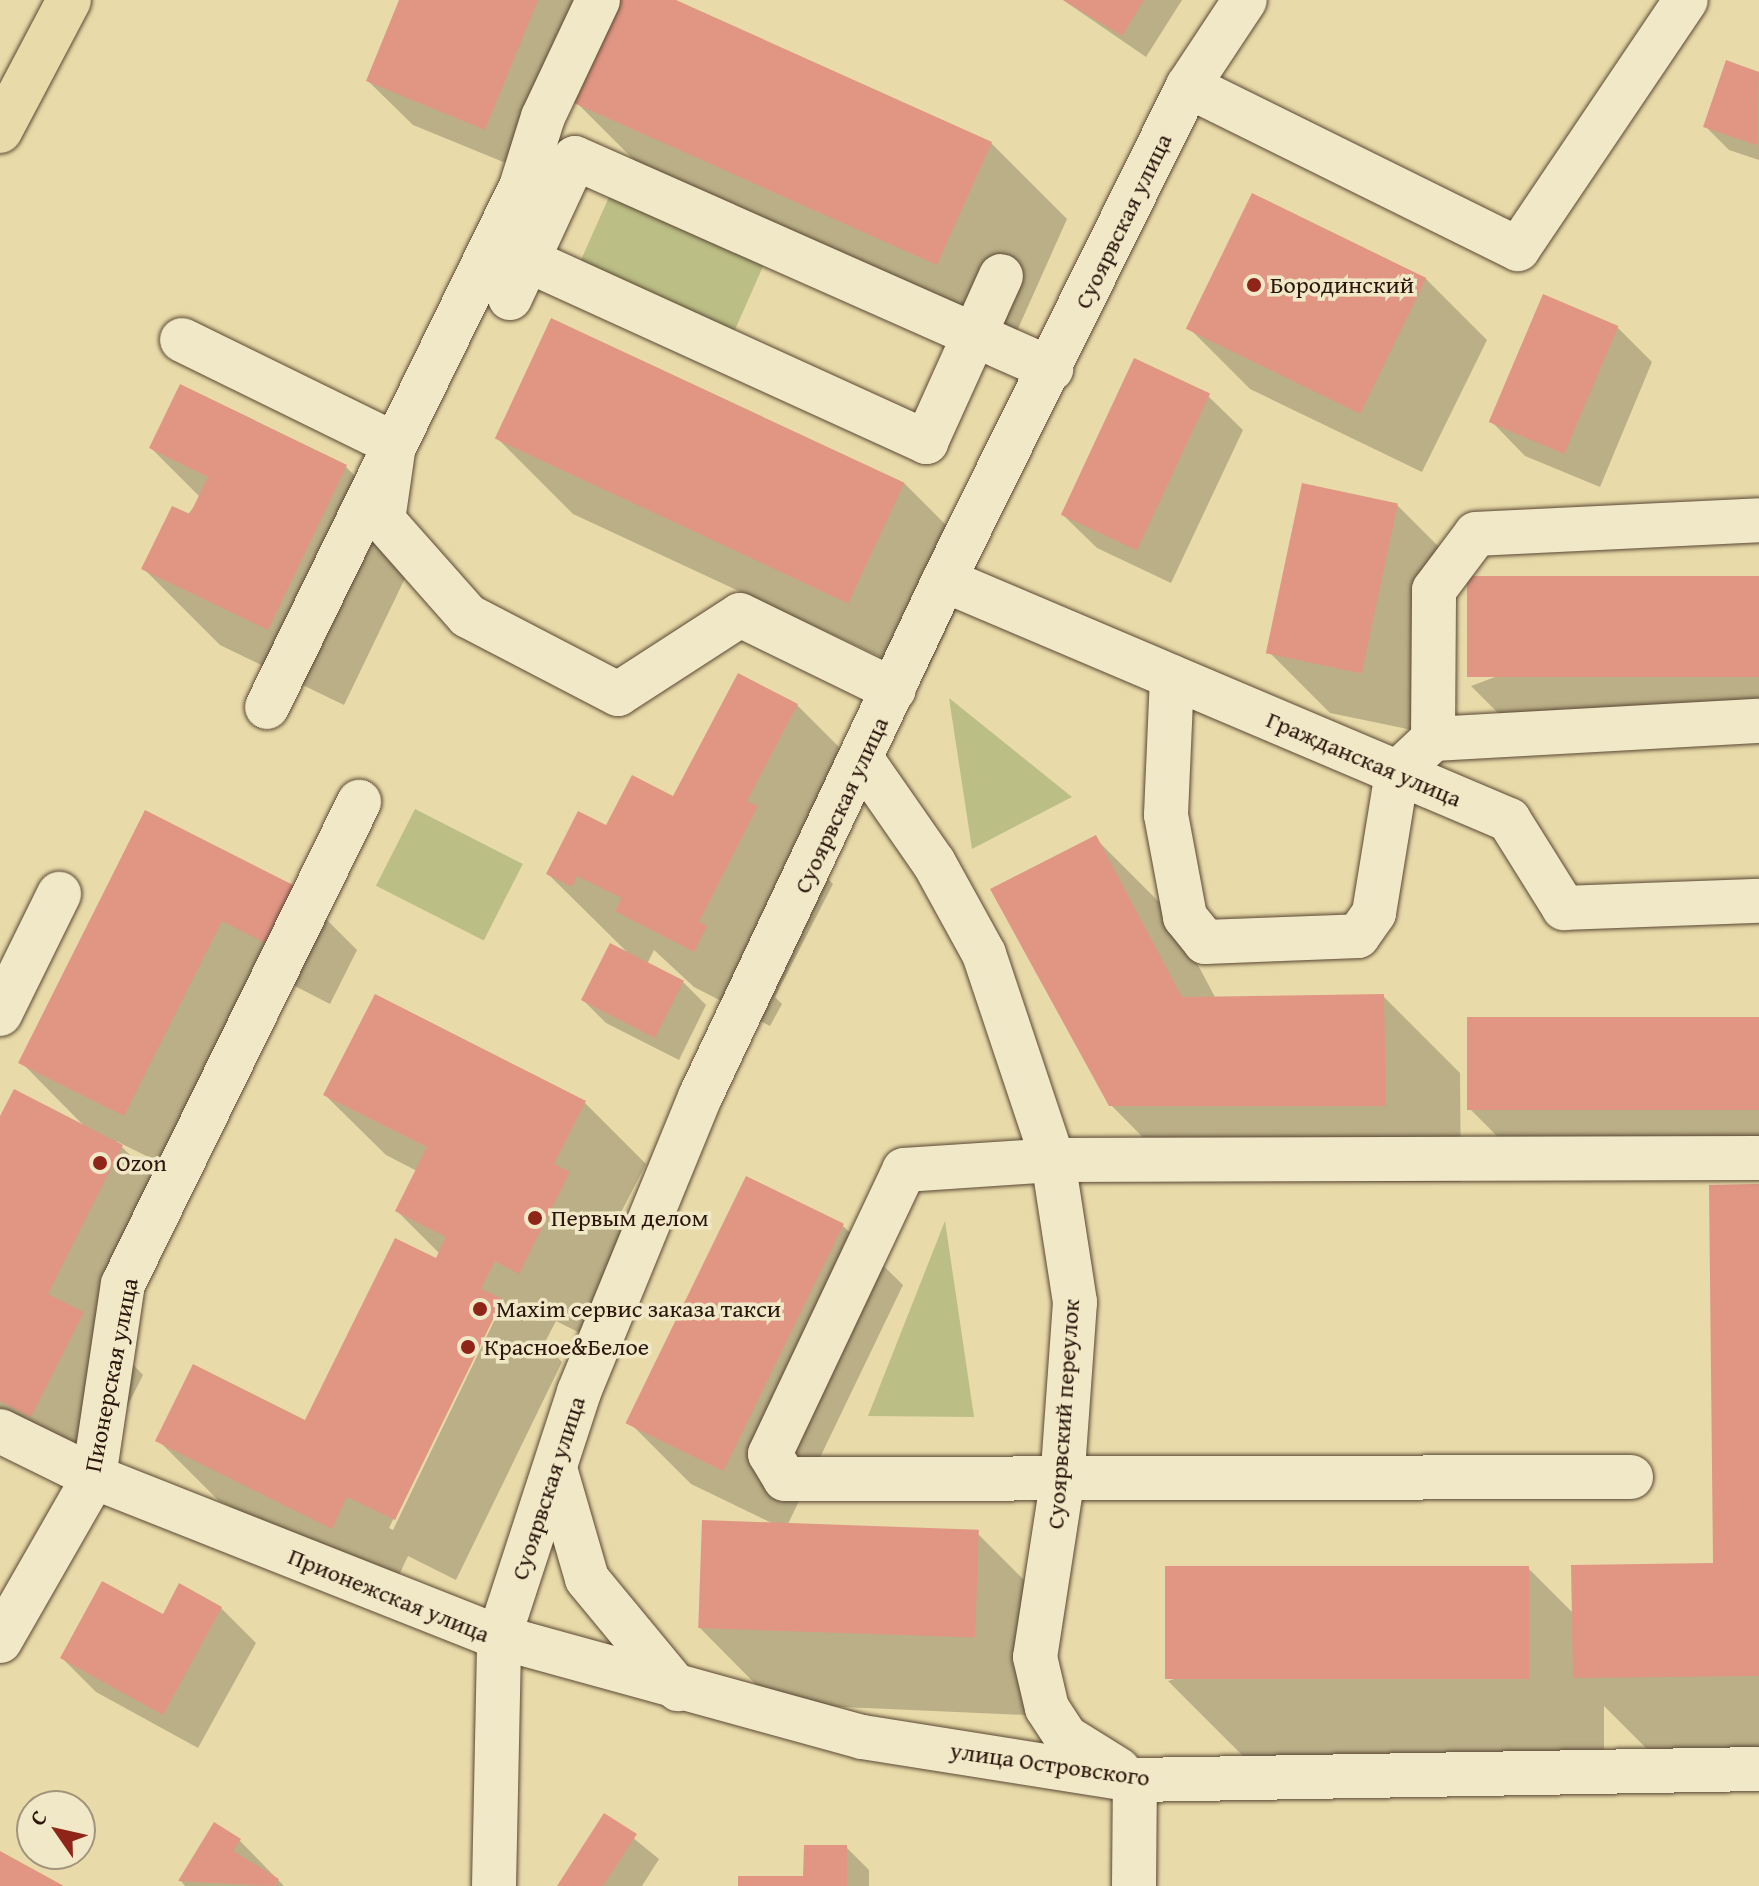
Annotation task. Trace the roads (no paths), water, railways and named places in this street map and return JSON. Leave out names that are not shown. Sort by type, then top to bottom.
[{"type":"main road","points":[[0,131],[69,0]]},
{"type":"street","points":[[598,0],[543,117],[526,189],[519,279],[926,442],[1001,276]]},
{"type":"street","name":"Суоярвская улица","points":[[499,1637],[556,1472],[579,1392],[700,1097],[863,761],[944,580],[1051,369],[1188,86],[1245,0]]},
{"type":"street","points":[[1188,86],[1518,249],[1686,0]]},
{"type":"street","points":[[267,707],[394,444],[526,189],[575,158],[1051,369]]},
{"type":"street","points":[[182,340],[394,444]]},
{"type":"street","points":[[394,444],[383,520],[458,604],[618,694],[740,615],[894,690]]},
{"type":"street","points":[[1433,739],[1434,590],[1476,534],[1759,520]]},
{"type":"street","name":"Гражданская улица","points":[[944,580],[1509,820],[1564,908],[1759,901]]},
{"type":"street","points":[[1172,677],[1166,815],[1185,917],[1205,942],[1358,936],[1374,913],[1397,773],[1433,739],[1759,721]]},
{"type":"street","name":"Суоярвский переулок","points":[[863,761],[934,863],[984,954],[1053,1160],[1075,1302],[1062,1483],[1035,1657],[1047,1708],[1066,1737],[1135,1780]]},
{"type":"street","name":"Пионерская улица","points":[[0,1641],[94,1477],[123,1284],[359,802]]},
{"type":"street","points":[[0,1014],[59,894]]},
{"type":"street","points":[[1631,1477],[1062,1483],[785,1479],[770,1454],[904,1170],[1053,1160],[1759,1158]]},
{"type":"street","name":"Прионежская улица","points":[[0,1431],[94,1477],[499,1637],[494,1886]]},
{"type":"street","points":[[556,1472],[587,1579],[678,1689]]},
{"type":"street","name":"улица Островского","points":[[499,1637],[678,1689],[862,1737],[1135,1780],[1759,1769]]},
{"type":"street","points":[[1134,1886],[1135,1780]]},
{"type":"place","name":"Бородинский","points":[[1254,285]]},
{"type":"place","name":"Ozon","points":[[100,1163]]},
{"type":"place","name":"Первым делом","points":[[535,1218]]},
{"type":"place","name":"Maxim сервис заказа такси","points":[[480,1309]]},
{"type":"place","name":"Красное&Белое","points":[[468,1347]]}]
